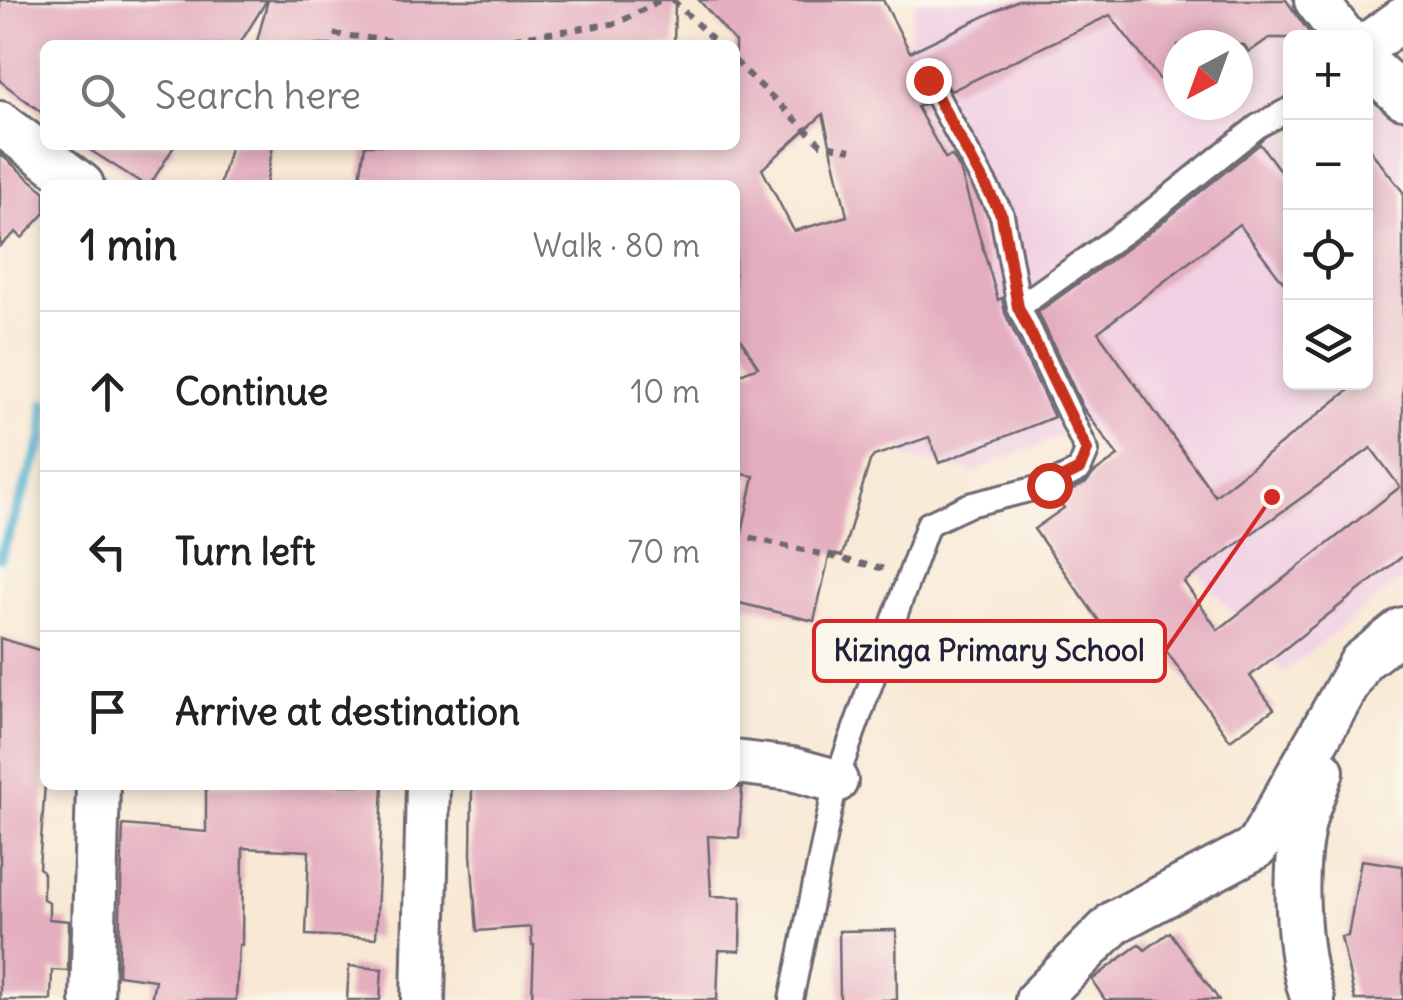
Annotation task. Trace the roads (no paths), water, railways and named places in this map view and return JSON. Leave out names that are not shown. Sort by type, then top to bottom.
[{"type":"street","points":[[1316,0],[1340,30]]},
{"type":"street","points":[[1373,47],[1403,19]]},
{"type":"street","points":[[1373,68],[1403,97]]},
{"type":"street","points":[[0,123],[75,180]]},
{"type":"street","points":[[1037,1000],[1115,922],[1257,847],[1361,662],[1403,629]]},
{"type":"street","points":[[1313,1000],[1300,942],[1298,882],[1305,818],[1361,662]]},
{"type":"street","points":[[740,763],[792,769],[836,781]]},
{"type":"street","points":[[92,1000],[98,790]]},
{"type":"street","points":[[423,1000],[428,790]]},
{"type":"lane","points":[[791,1000],[836,781],[928,524],[969,505],[1049,485],[1079,470],[1087,450],[1018,307],[1002,216],[928,80]]},
{"type":"lane","points":[[1018,307],[1141,220],[1258,126],[1283,113]]},
{"type":"waterway","points":[[0,557],[40,446]]},
{"type":"place","name":"Kizinga Primary School","points":[[1272,497]]}]
